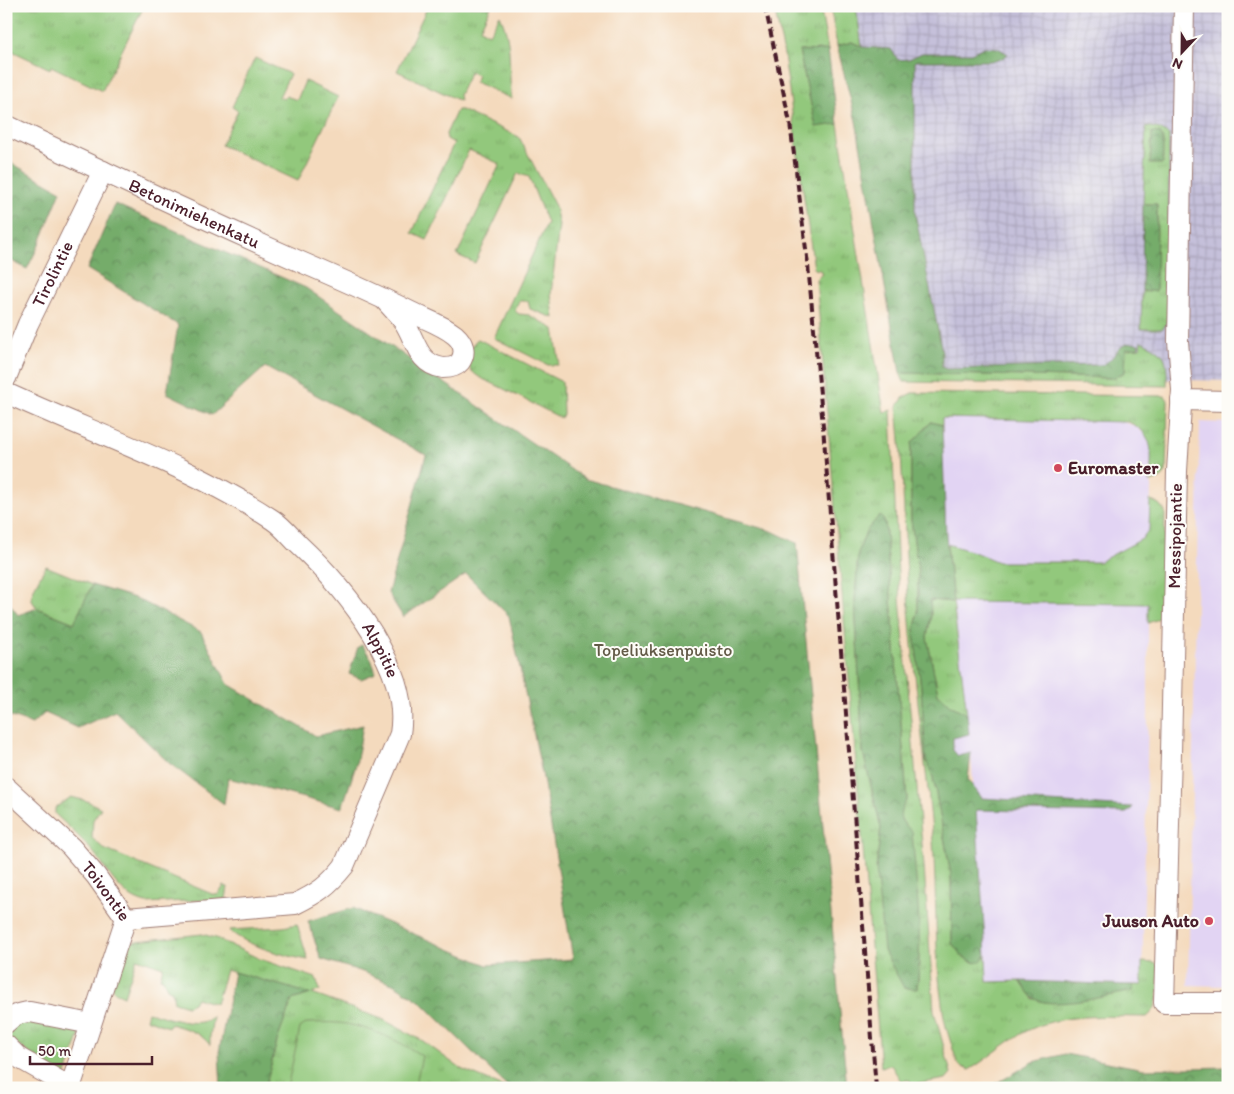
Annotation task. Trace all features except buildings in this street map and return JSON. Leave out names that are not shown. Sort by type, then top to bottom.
[{"type":"street","name":"Messipojantie","points":[[1184,6],[1178,341],[1181,400],[1176,471],[1164,1002],[1228,1003]]},
{"type":"street","name":"Betonimiehenkatu","points":[[6,125],[384,299]]},
{"type":"street","name":"Tirolintie","points":[[6,378],[28,324],[103,171]]},
{"type":"street","name":"Alppitie","points":[[6,394],[198,477],[275,522],[331,576],[362,616],[387,658],[397,682],[402,720],[400,734],[344,866],[330,884],[316,894],[295,904],[126,918]]},
{"type":"street","points":[[1181,400],[1228,401]]},
{"type":"street","name":"Toivontie","points":[[6,787],[71,847],[96,876],[126,918],[70,1087],[19,1058],[6,1045]]},
{"type":"street","points":[[6,1023],[14,1015],[30,1012],[91,1024]]},
{"type":"shaded area","points":[[856,6],[1228,6],[1228,381],[942,374],[942,352],[915,213],[915,61],[995,61],[984,47],[971,53],[922,53],[909,59],[898,61],[891,49],[862,47]]},
{"type":"shaded area","points":[[942,418],[1119,421],[1135,426],[1147,436],[1150,443],[1152,449],[1142,985],[1028,981],[987,982],[971,753],[958,756],[953,750],[953,738],[969,734],[946,536]]},
{"type":"shaded area","points":[[1200,422],[1228,423],[1228,986],[1188,985]]},
{"type":"green space","points":[[8,6],[144,6],[102,91],[51,66],[50,69],[6,48],[6,10]]},
{"type":"green space","points":[[428,6],[491,6],[480,29],[489,34],[500,15],[509,47],[512,99],[475,82],[478,75],[470,72],[459,95],[460,101],[397,71]]},
{"type":"green space","points":[[774,6],[820,6],[828,50],[799,51],[816,126],[838,124],[884,413],[891,410],[898,575],[924,866],[934,1011],[951,1073],[946,1079],[911,1085],[910,1080],[901,1081],[891,1065],[881,1067],[816,279],[822,274],[820,270],[814,269],[784,55]],"holes":[[[880,515],[885,523],[907,799],[900,816],[906,826],[918,928],[919,969],[917,989],[876,869],[881,828],[863,752],[855,602],[858,553]]]},
{"type":"green space","points":[[830,6],[856,6],[862,47],[852,42],[837,46]]},
{"type":"green space","points":[[852,42],[862,47],[891,49],[898,60],[909,59],[922,53],[971,53],[984,47],[998,48],[1008,54],[995,61],[915,61],[915,213],[942,352],[942,367],[946,369],[1102,365],[1126,344],[1139,344],[1138,348],[1126,349],[1125,372],[1113,378],[900,373],[856,121],[837,46]]},
{"type":"green space","points":[[828,50],[838,124],[816,127],[799,51]]},
{"type":"green space","points":[[255,58],[290,74],[279,97],[284,99],[286,96],[297,100],[305,81],[338,97],[298,181],[221,145],[238,111],[232,107]]},
{"type":"green space","points":[[457,110],[461,110],[519,137],[555,206],[559,225],[551,294],[554,318],[530,309],[528,301],[519,301],[515,311],[519,314],[529,315],[554,329],[559,360],[558,365],[548,365],[494,338],[547,223],[529,177],[518,173],[475,263],[457,255],[500,164],[469,150],[427,240],[412,233],[454,143],[447,139],[446,134]]},
{"type":"green space","points":[[1146,126],[1160,129],[1169,135],[1168,320],[1162,329],[1141,329],[1142,291],[1156,290],[1157,204],[1143,204]]},
{"type":"green space","points":[[1152,132],[1160,133],[1163,139],[1163,164],[1150,164]]},
{"type":"green space","points":[[6,160],[61,191],[27,269],[6,258]]},
{"type":"green space","name":"Topeliuksenpuisto","points":[[115,204],[306,288],[585,479],[772,531],[797,543],[847,1088],[509,1088],[421,1002],[395,985],[360,971],[321,959],[308,921],[353,908],[487,965],[573,959],[543,778],[509,616],[466,574],[403,617],[388,593],[426,455],[265,367],[212,415],[167,393],[178,325],[87,269]]},
{"type":"green space","points":[[1143,204],[1157,204],[1156,291],[1142,291]]},
{"type":"green space","points":[[478,339],[562,382],[563,414],[561,418],[484,380],[474,373],[469,367],[468,358],[475,341]]},
{"type":"green space","points":[[1141,341],[1156,349],[1164,358],[1167,369],[1167,386],[904,382],[900,373],[1113,378],[1125,372],[1126,349],[1140,348]]},
{"type":"green space","points":[[912,393],[1165,396],[1168,400],[1166,471],[1160,479],[1150,482],[1151,455],[1148,439],[1137,427],[1128,422],[942,418],[942,425],[931,422],[912,443],[911,520],[918,569],[918,612],[914,634],[921,687],[926,760],[933,777],[951,875],[952,943],[963,956],[972,962],[981,960],[986,955],[987,982],[1020,981],[1033,999],[1133,991],[1133,985],[1142,985],[1142,962],[1158,965],[1157,1000],[1155,1007],[1147,1017],[1084,1017],[1038,1026],[1016,1037],[969,1070],[960,1066],[957,1062],[949,1036],[944,1017],[938,969],[933,841],[911,634],[897,407],[904,397]]},
{"type":"green space","points":[[931,422],[942,425],[946,536],[953,602],[930,600],[931,615],[927,637],[938,694],[950,705],[967,714],[969,734],[953,738],[953,750],[958,756],[971,753],[968,780],[982,798],[1132,807],[1126,813],[976,810],[986,955],[981,961],[976,963],[960,954],[952,943],[951,875],[933,777],[926,760],[921,687],[914,634],[918,612],[918,569],[911,520],[911,448],[912,443]]},
{"type":"green space","points":[[1150,500],[1159,504],[1165,511],[1163,613],[1158,619],[1148,623],[1148,604],[953,602],[947,544],[998,562],[1099,562],[1142,539],[1149,529]]},
{"type":"green space","points":[[880,515],[885,522],[907,799],[902,809],[901,820],[912,831],[917,890],[919,969],[917,989],[904,988],[884,951],[876,869],[881,828],[863,752],[855,602],[858,553],[866,531]]},
{"type":"green space","points":[[46,566],[92,585],[74,623],[37,608],[33,601],[32,594]]},
{"type":"green space","points":[[92,585],[138,599],[201,632],[228,684],[316,736],[363,725],[356,765],[342,808],[228,778],[224,804],[169,763],[115,711],[78,728],[45,713],[32,724],[6,715],[6,599],[18,615],[37,608],[74,623]]},
{"type":"green space","points":[[930,600],[953,602],[967,714],[950,705],[938,694],[927,637],[931,615]]},
{"type":"green space","points":[[362,645],[371,658],[376,673],[361,679],[349,674],[358,647]]},
{"type":"green space","points":[[71,797],[87,801],[101,808],[93,820],[92,838],[104,849],[212,894],[218,895],[224,886],[228,887],[226,899],[146,903],[129,895],[116,883],[94,853],[55,814],[55,808]]},
{"type":"green space","points":[[297,924],[308,960],[278,953],[245,941],[229,930],[283,927]]},
{"type":"green space","points":[[202,934],[216,938],[260,959],[316,978],[320,990],[312,994],[382,1019],[423,1041],[461,1069],[506,1088],[265,1088],[277,1041],[292,1000],[310,994],[226,970],[216,1004],[196,998],[193,1003],[187,1006],[174,1002],[172,991],[167,988],[163,979],[160,978],[163,967],[137,958],[124,996],[115,992],[112,988],[128,944],[137,941]]},
{"type":"green space","points":[[234,972],[311,994],[292,1000],[277,1041],[265,1088],[221,1088],[219,1052]]},
{"type":"green space","points":[[1020,981],[1133,985],[1133,991],[1083,1001],[1055,1003],[1033,998]]},
{"type":"green space","points":[[148,1012],[191,1022],[207,1020],[213,1016],[210,1045],[192,1031],[170,1024],[168,1027],[146,1019]]},
{"type":"green space","points":[[22,1019],[82,1028],[65,1077],[8,1039],[9,1029]]},
{"type":"green space","points":[[307,1023],[348,1024],[393,1039],[413,1050],[422,1056],[415,1088],[287,1088],[300,1028]]},
{"type":"green space","points":[[1065,1054],[1144,1069],[1228,1067],[1228,1088],[989,1088],[1033,1062]]},
{"type":"railway","points":[[765,6],[790,123],[808,265],[823,426],[876,1088]]},
{"type":"place","name":"Euromaster","points":[[1058,468]]},
{"type":"place","name":"Juuson Auto","points":[[1209,921]]}]
